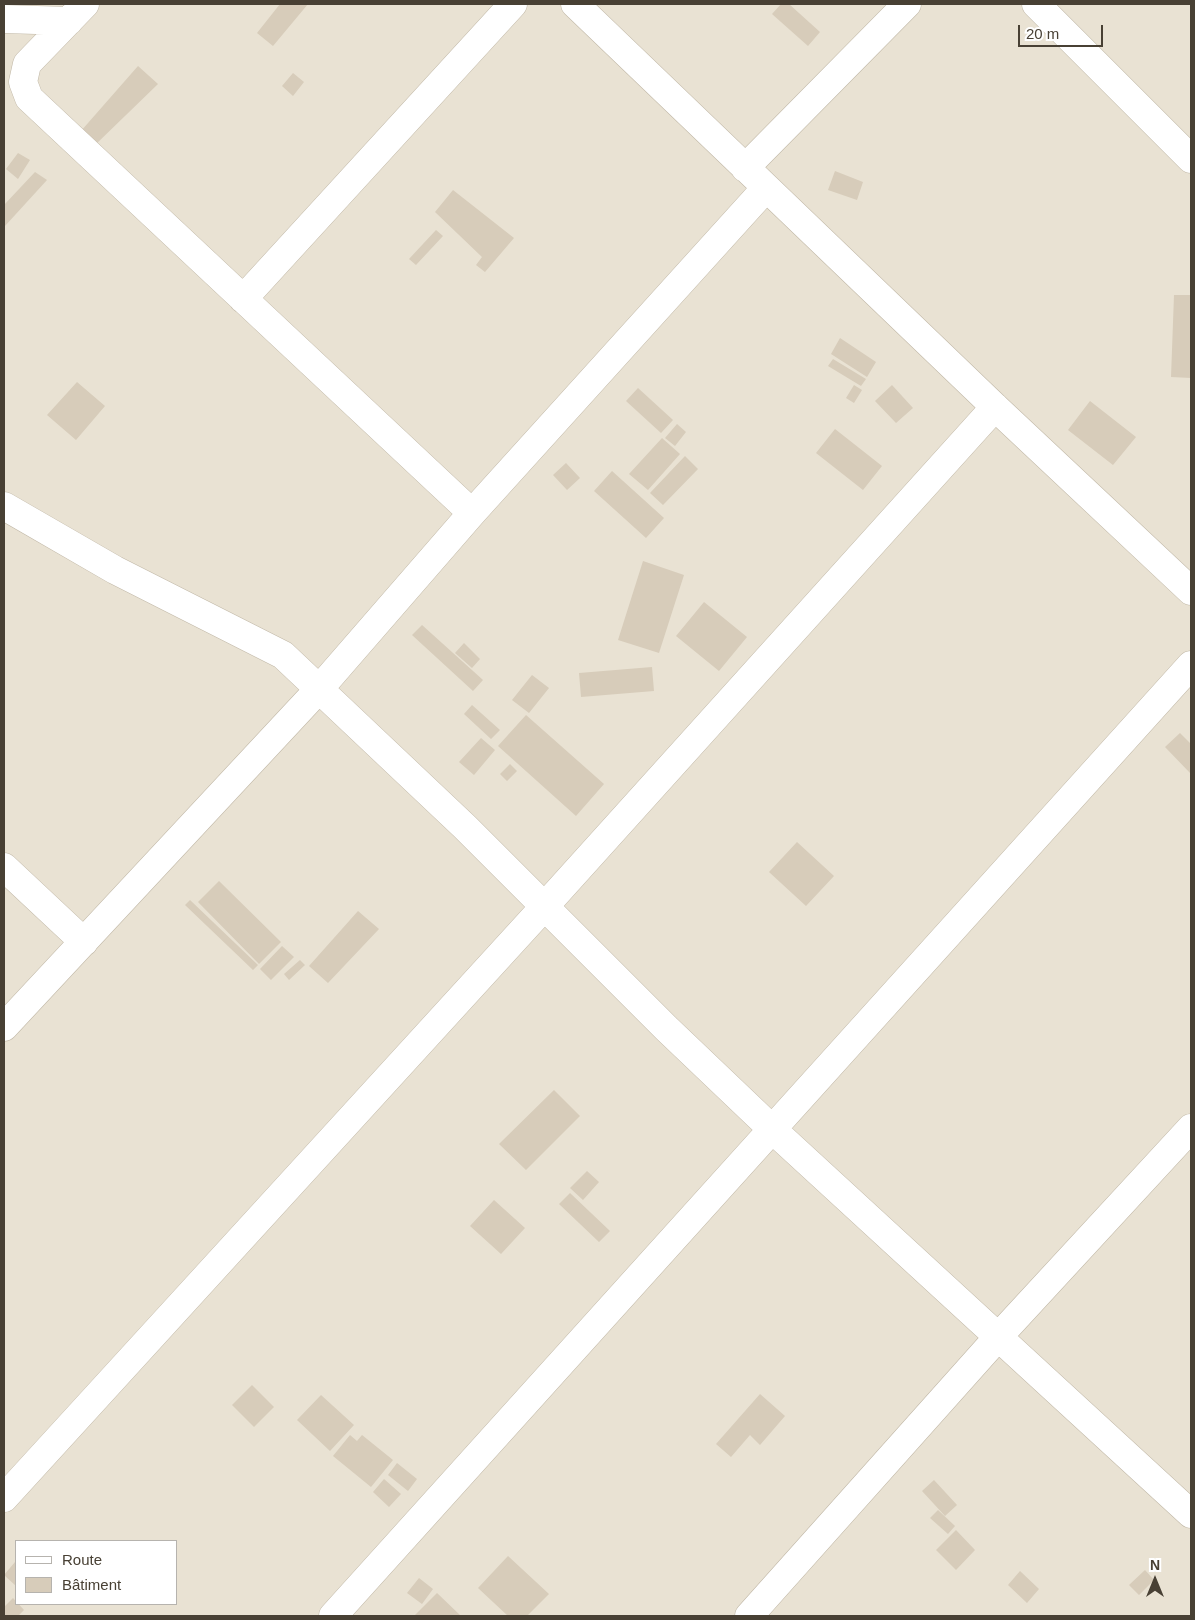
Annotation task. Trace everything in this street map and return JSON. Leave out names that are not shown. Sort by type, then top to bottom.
[{"type":"street","points":[[243,299],[512,4]]},
{"type":"street","points":[[575,4],[995,407],[1191,591]]},
{"type":"street","points":[[745,168],[907,4]]},
{"type":"street","points":[[1036,4],[1191,159]]},
{"type":"street","points":[[77,12],[27,64],[23,82],[29,98],[472,513]]},
{"type":"street","points":[[4,19],[77,12]]},
{"type":"street","points":[[4,1027],[320,688],[472,513],[766,188]]},
{"type":"street","points":[[4,1498],[544,907],[995,407]]},
{"type":"street","points":[[4,506],[115,570],[283,655],[465,827],[666,1028],[773,1130],[1191,1514]]},
{"type":"street","points":[[333,1616],[1191,665]]},
{"type":"street","points":[[4,867],[84,942]]},
{"type":"street","points":[[749,1616],[998,1336],[1191,1128]]},
{"type":"shaded area","points":[[4,4],[1191,4],[1191,1616],[4,1616]]},
{"type":"building","points":[[280,4],[308,4],[273,46],[257,33]]},
{"type":"building","points":[[781,4],[789,4],[820,32],[808,46],[772,14]]},
{"type":"building","points":[[138,66],[158,84],[94,146],[81,131]]},
{"type":"building","points":[[293,73],[304,82],[293,96],[282,86]]},
{"type":"building","points":[[18,153],[30,160],[18,179],[6,169]]},
{"type":"building","points":[[835,171],[863,182],[857,200],[828,190]]},
{"type":"building","points":[[35,172],[47,180],[5,226],[4,205]]},
{"type":"building","points":[[453,190],[514,238],[485,272],[476,265],[482,257],[435,212]]},
{"type":"building","points":[[436,230],[443,236],[416,265],[409,259]]},
{"type":"building","points":[[1174,295],[1191,295],[1191,378],[1171,377]]},
{"type":"building","points":[[840,338],[876,362],[867,377],[831,354]]},
{"type":"building","points":[[833,359],[866,379],[861,386],[828,366]]},
{"type":"building","points":[[77,382],[105,406],[76,440],[47,415]]},
{"type":"building","points":[[854,385],[862,390],[854,403],[846,398]]},
{"type":"building","points":[[892,385],[913,408],[896,423],[875,401]]},
{"type":"building","points":[[638,388],[673,420],[661,433],[626,401]]},
{"type":"building","points":[[1090,401],[1136,437],[1113,465],[1068,430]]},
{"type":"building","points":[[677,424],[686,432],[675,446],[665,438]]},
{"type":"building","points":[[835,429],[882,466],[863,490],[816,453]]},
{"type":"building","points":[[662,438],[680,454],[648,490],[629,474]]},
{"type":"building","points":[[685,456],[698,469],[663,505],[650,493]]},
{"type":"building","points":[[566,463],[580,478],[567,490],[553,475]]},
{"type":"building","points":[[612,471],[664,518],[646,538],[594,491]]},
{"type":"building","points":[[643,561],[684,575],[659,653],[618,640]]},
{"type":"building","points":[[704,602],[747,637],[719,671],[676,636]]},
{"type":"building","points":[[422,625],[483,680],[473,691],[412,635]]},
{"type":"building","points":[[464,643],[480,659],[472,668],[455,653]]},
{"type":"building","points":[[652,667],[654,691],[581,697],[579,673]]},
{"type":"building","points":[[532,675],[549,688],[529,713],[512,700]]},
{"type":"building","points":[[472,705],[500,730],[491,739],[464,714]]},
{"type":"building","points":[[526,715],[604,784],[576,816],[498,746]]},
{"type":"building","points":[[1180,733],[1191,744],[1191,774],[1165,747]]},
{"type":"building","points":[[481,738],[495,750],[474,775],[459,762]]},
{"type":"building","points":[[510,764],[517,771],[507,781],[500,774]]},
{"type":"building","points":[[797,842],[834,876],[806,906],[769,872]]},
{"type":"building","points":[[219,881],[281,942],[259,964],[198,902]]},
{"type":"building","points":[[190,900],[258,965],[253,970],[185,905]]},
{"type":"building","points":[[358,911],[379,929],[328,983],[309,966]]},
{"type":"building","points":[[282,946],[294,957],[271,980],[260,969]]},
{"type":"building","points":[[300,960],[305,965],[289,980],[284,974]]},
{"type":"building","points":[[554,1090],[580,1116],[526,1170],[499,1144]]},
{"type":"building","points":[[587,1171],[599,1182],[583,1200],[570,1188]]},
{"type":"building","points":[[570,1193],[610,1231],[599,1242],[559,1204]]},
{"type":"building","points":[[494,1200],[525,1228],[501,1254],[470,1226]]},
{"type":"building","points":[[252,1385],[274,1407],[254,1427],[232,1405]]},
{"type":"building","points":[[760,1394],[785,1416],[760,1445],[750,1435],[731,1457],[716,1444]]},
{"type":"building","points":[[321,1395],[354,1425],[330,1451],[297,1420]]},
{"type":"building","points":[[350,1435],[357,1441],[362,1435],[393,1460],[371,1487],[333,1456]]},
{"type":"building","points":[[397,1463],[417,1479],[408,1491],[388,1475]]},
{"type":"building","points":[[384,1479],[401,1494],[389,1507],[373,1492]]},
{"type":"building","points":[[934,1480],[957,1505],[945,1516],[922,1491]]},
{"type":"building","points":[[938,1510],[955,1526],[948,1534],[930,1518]]},
{"type":"building","points":[[956,1530],[975,1550],[956,1570],[936,1550]]},
{"type":"building","points":[[508,1556],[549,1594],[527,1616],[508,1616],[478,1588]]},
{"type":"building","points":[[15,1562],[15,1585],[4,1575]]},
{"type":"building","points":[[1145,1570],[1154,1580],[1139,1595],[1129,1585]]},
{"type":"building","points":[[1020,1571],[1039,1589],[1027,1603],[1008,1585]]},
{"type":"building","points":[[419,1578],[433,1589],[422,1604],[407,1593]]},
{"type":"building","points":[[437,1593],[461,1616],[414,1616]]},
{"type":"building","points":[[13,1598],[15,1605],[19,1605],[24,1610],[18,1616],[4,1616],[4,1607]]}]
